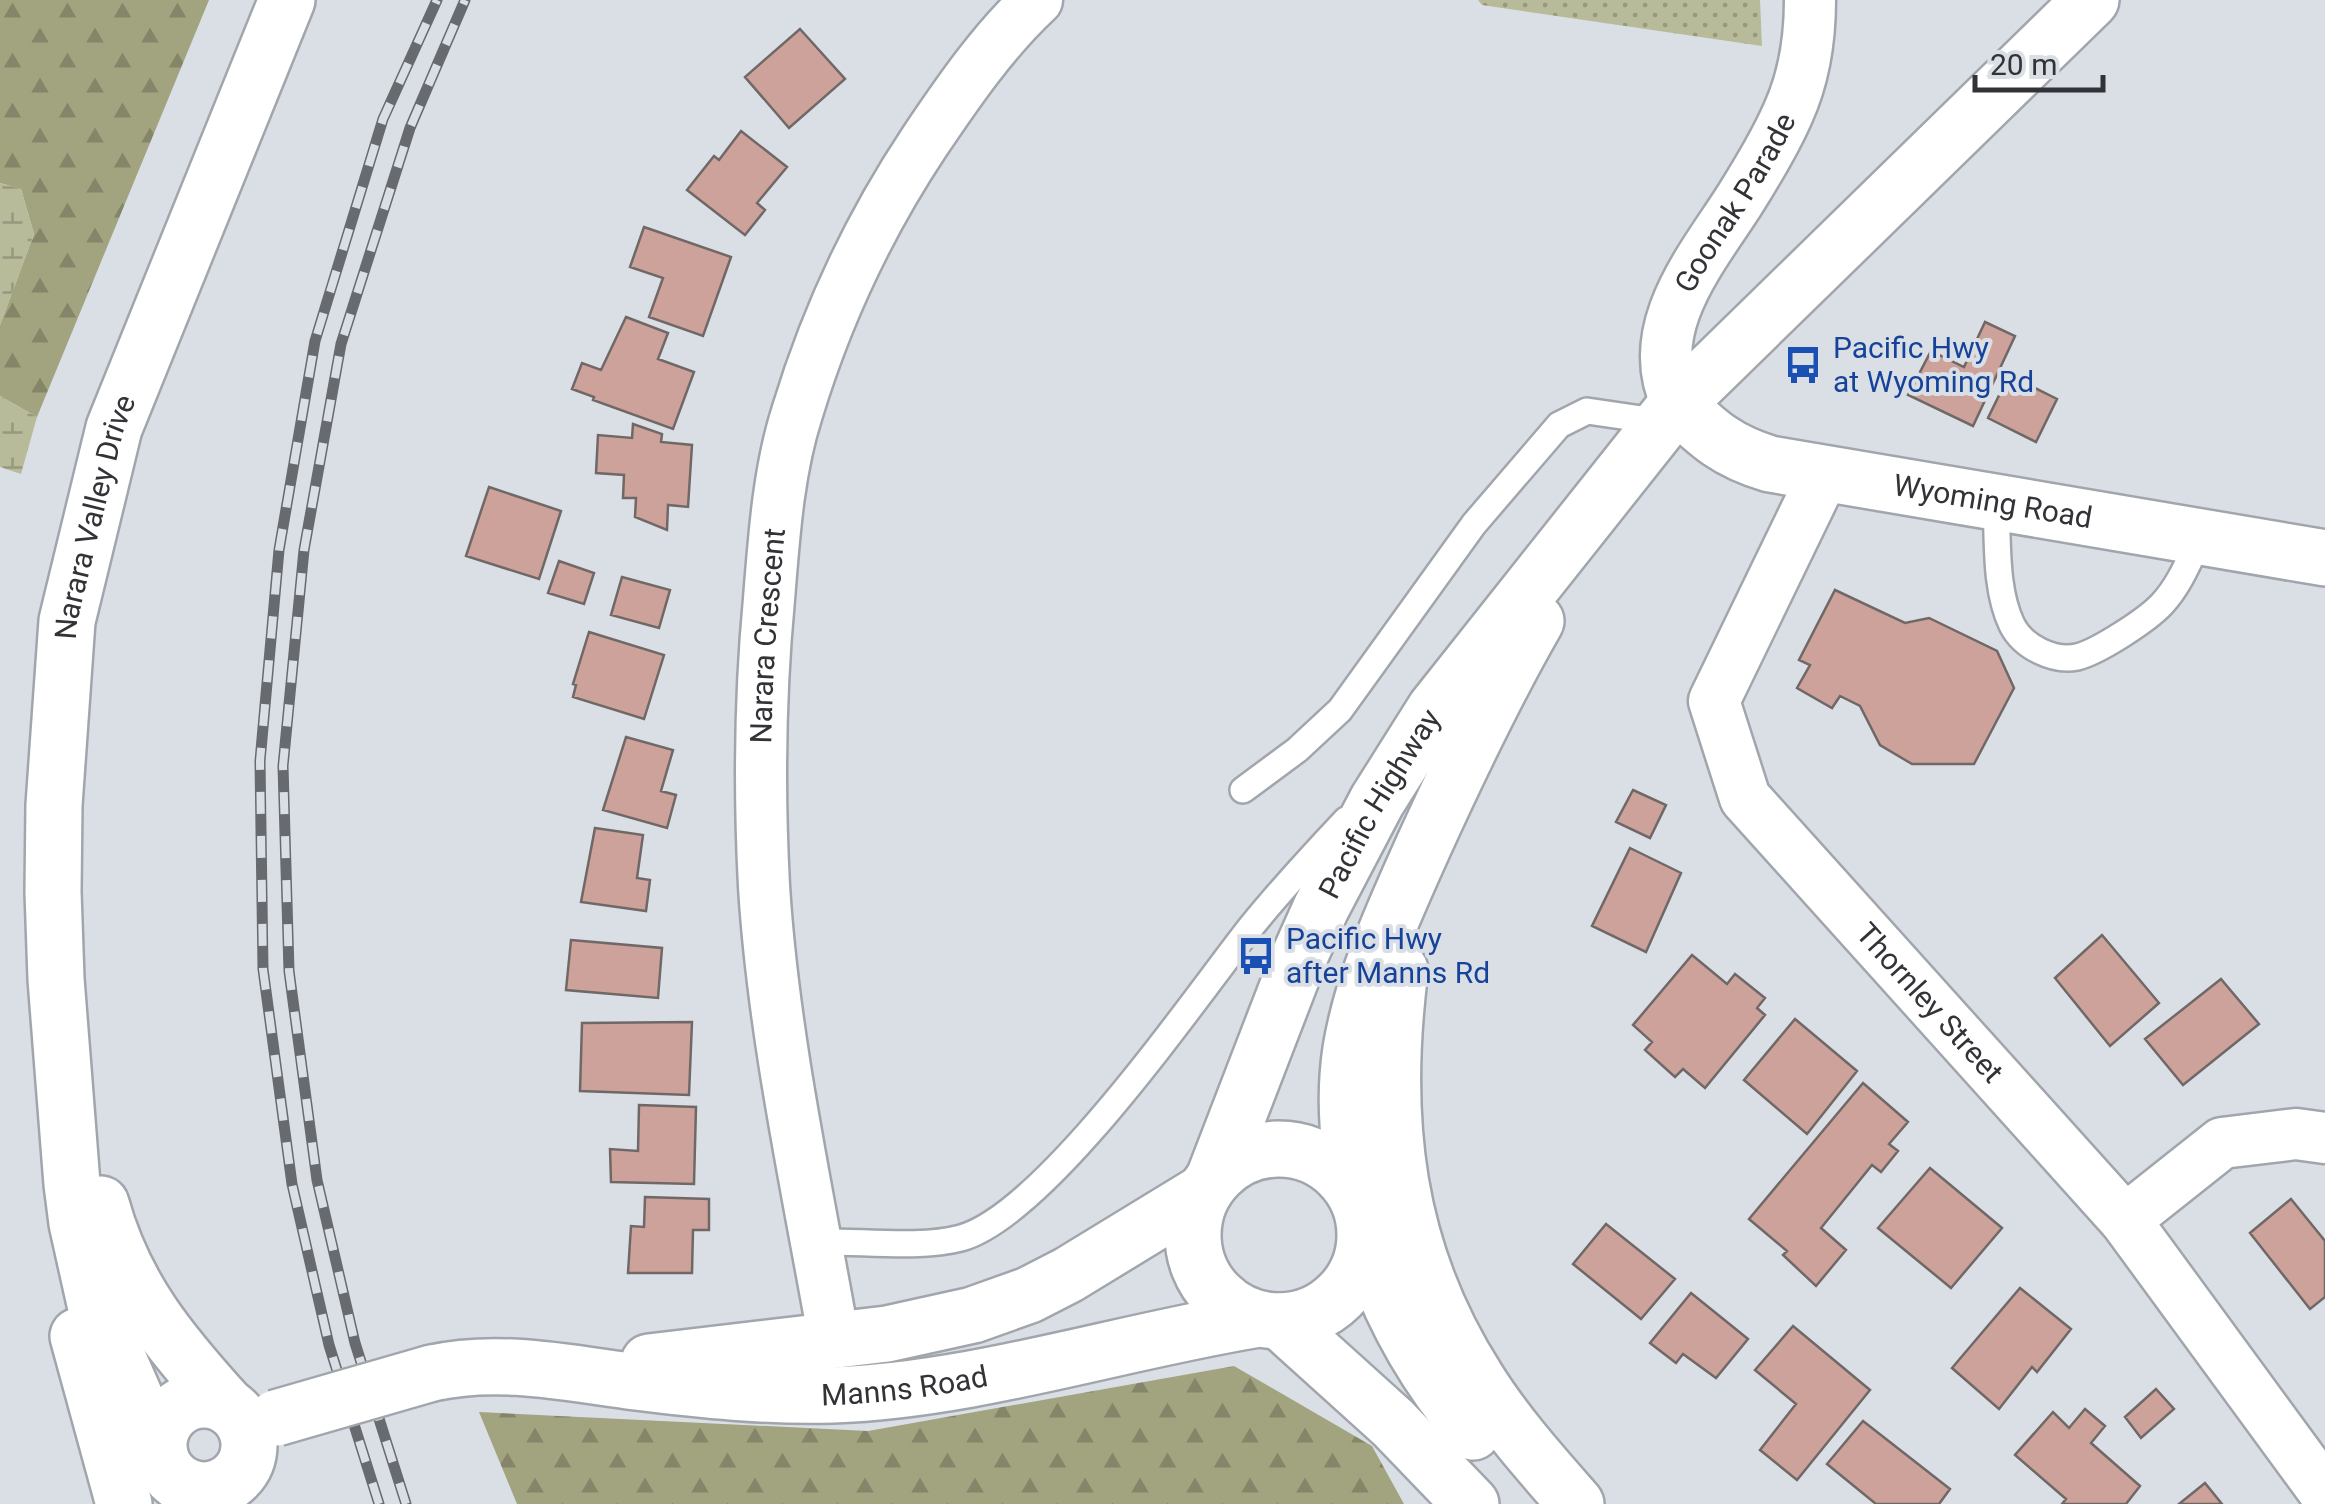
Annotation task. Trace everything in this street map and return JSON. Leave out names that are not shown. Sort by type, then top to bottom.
[{"type":"main road","name":"Narara Valley Drive","points":[[164,1474],[108,1342],[92,1293],[74,1204],[56,962],[54,805],[68,621],[114,428],[287,0]]},
{"type":"main road","name":"Pacific Highway","points":[[1209,1185],[1300,954],[1351,847],[1400,761],[1498,627],[1670,413],[2090,0]]},
{"type":"main road","name":"Wyoming Road","points":[[1670,413],[1732,452],[1770,464],[2325,558]]},
{"type":"main road","name":"Pacific Highway","points":[[1550,1504],[1495,1456],[1449,1404],[1390,1305],[1364,1224],[1351,1153],[1351,1051],[1376,959],[1458,768],[1525,640],[1621,476]]},
{"type":"main road","points":[[1427,840],[1407,925],[1391,1046],[1390,1113],[1405,1204],[1416,1249],[1451,1334],[1476,1379],[1576,1504]]},
{"type":"main road","name":"Narara Valley Drive","points":[[63,1066],[116,1251],[152,1318],[248,1442]]},
{"type":"main road","points":[[63,1066],[53,1144],[53,1199],[74,1322],[124,1504]]},
{"type":"main road","points":[[1270,1320],[1302,1318],[1322,1310],[1340,1297],[1362,1261],[1364,1224],[1354,1190],[1325,1162],[1287,1149],[1247,1155],[1209,1185],[1196,1211],[1193,1230],[1200,1269],[1223,1300],[1270,1320],[1394,1423],[1470,1504]]},
{"type":"main road","name":"Manns Road","points":[[547,1370],[645,1363],[834,1340],[920,1327],[1012,1302],[1068,1275],[1209,1185]]},
{"type":"main road","name":"Manns Road","points":[[248,1442],[206,1400],[184,1405],[166,1419],[159,1440],[164,1474],[197,1490],[208,1490],[235,1477],[248,1442],[432,1372],[488,1366],[730,1392],[878,1392],[963,1380],[1098,1349],[1270,1320]]},
{"type":"main road","points":[[834,1340],[843,1394]]},
{"type":"street","name":"Narara Crescent","points":[[834,1340],[777,1006],[764,888],[764,646],[775,523],[796,416],[846,282],[894,187],[943,114],[1012,22],[1037,0]]},
{"type":"street","name":"Goonak Parade","points":[[1670,413],[1665,347],[1672,317],[1704,252],[1788,116],[1800,80],[1810,0]]},
{"type":"street","name":"Thornley Street","points":[[1824,474],[1714,701],[1745,798],[2125,1220],[2325,1493]]},
{"type":"street","points":[[2125,1220],[2222,1144],[2296,1134],[2325,1138]]},
{"type":"lane","points":[[1243,790],[1297,750],[1340,710],[1474,524],[1559,425],[1579,412],[1588,411],[1670,413]]},
{"type":"lane","points":[[1996,504],[2002,590],[2013,628],[2037,652],[2076,658],[2112,640],[2160,606],[2200,538]]},
{"type":"lane","points":[[817,1242],[960,1238],[1013,1208],[1093,1126],[1274,900],[1400,761]]},
{"type":"green space","points":[[0,0],[209,0],[37,417],[0,396],[0,325],[34,234],[21,189],[0,183]]},
{"type":"green space","points":[[1478,0],[1760,0],[1762,46],[1482,5]]},
{"type":"green space","points":[[0,183],[21,189],[34,234],[0,325]]},
{"type":"green space","points":[[0,396],[37,417],[21,474],[0,467]]},
{"type":"green space","points":[[1234,1366],[1372,1446],[1404,1504],[517,1504],[479,1412],[868,1431]]},
{"type":"building","points":[[800,29],[845,79],[789,128],[745,77]]},
{"type":"building","points":[[741,131],[787,167],[757,203],[765,210],[745,235],[687,190],[714,156],[719,160]]},
{"type":"building","points":[[644,227],[731,257],[703,336],[649,317],[663,278],[630,267]]},
{"type":"building","points":[[626,317],[668,333],[658,359],[694,372],[673,429],[572,389],[582,363],[601,370]]},
{"type":"building","points":[[1985,322],[2015,336],[1973,426],[1908,395],[1931,351],[1964,367]]},
{"type":"building","points":[[2009,375],[2057,399],[2036,442],[1988,418]]},
{"type":"building","points":[[633,424],[662,434],[661,442],[692,445],[688,507],[668,505],[667,530],[635,517],[636,498],[623,498],[624,475],[596,473],[598,435],[632,438]]},
{"type":"building","points":[[489,487],[561,511],[539,579],[466,556]]},
{"type":"building","points":[[559,561],[594,573],[584,604],[548,593]]},
{"type":"building","points":[[622,577],[670,590],[659,628],[611,615]]},
{"type":"building","points":[[1835,590],[1905,623],[1929,618],[1997,651],[2014,688],[1974,764],[1912,764],[1880,745],[1860,706],[1840,696],[1832,708],[1797,688],[1810,665],[1799,660]]},
{"type":"building","points":[[589,632],[664,655],[644,719],[573,697],[573,684]]},
{"type":"building","points":[[626,737],[673,750],[661,791],[676,795],[667,828],[603,810]]},
{"type":"building","points":[[1633,790],[1666,805],[1650,838],[1616,822]]},
{"type":"building","points":[[595,828],[643,835],[637,878],[650,880],[646,911],[581,902]]},
{"type":"building","points":[[1630,848],[1681,873],[1646,952],[1592,926]]},
{"type":"building","points":[[2102,935],[2159,1003],[2110,1046],[2055,978]]},
{"type":"building","points":[[571,940],[662,948],[658,998],[566,990]]},
{"type":"building","points":[[1692,955],[1727,984],[1735,974],[1765,998],[1757,1008],[1765,1015],[1705,1088],[1683,1069],[1675,1077],[1645,1050],[1652,1042],[1633,1025]]},
{"type":"building","points":[[2221,979],[2259,1024],[2183,1085],[2145,1039]]},
{"type":"building","points":[[1795,1019],[1857,1071],[1807,1134],[1744,1080]]},
{"type":"building","points":[[692,1022],[689,1095],[580,1091],[582,1023]]},
{"type":"building","points":[[1863,1083],[1908,1122],[1889,1144],[1898,1151],[1881,1172],[1872,1165],[1821,1228],[1846,1250],[1816,1286],[1783,1255],[1787,1251],[1749,1219]]},
{"type":"building","points":[[639,1105],[696,1107],[694,1184],[611,1182],[610,1149],[638,1151]]},
{"type":"building","points":[[1930,1168],[2002,1228],[1951,1288],[1878,1228]]},
{"type":"building","points":[[645,1197],[709,1199],[709,1230],[693,1230],[692,1273],[628,1273],[631,1226],[644,1227]]},
{"type":"building","points":[[2291,1199],[2325,1241],[2325,1297],[2310,1309],[2250,1233]]},
{"type":"building","points":[[1606,1224],[1675,1279],[1641,1319],[1573,1264]]},
{"type":"building","points":[[2020,1288],[2071,1329],[2037,1372],[2032,1367],[1999,1409],[1952,1368]]},
{"type":"building","points":[[1691,1293],[1748,1339],[1716,1378],[1683,1354],[1676,1363],[1650,1343]]},
{"type":"building","points":[[1793,1326],[1870,1390],[1797,1480],[1760,1450],[1796,1404],[1755,1370]]},
{"type":"building","points":[[2156,1389],[2174,1409],[2141,1438],[2125,1417]]},
{"type":"building","points":[[2085,1409],[2105,1426],[2091,1443],[2140,1486],[2126,1504],[2062,1504],[2066,1499],[2015,1455],[2053,1412],[2069,1428]]},
{"type":"building","points":[[1863,1421],[1950,1489],[1939,1504],[1876,1504],[1827,1464]]},
{"type":"building","points":[[2205,1483],[2222,1504],[2179,1504]]},
{"type":"railway","points":[[379,1504],[329,1345],[292,1184],[263,969],[260,761],[279,550],[315,341],[383,119],[437,0]]},
{"type":"railway","points":[[406,1504],[355,1343],[317,1180],[289,971],[283,766],[304,550],[341,344],[410,128],[465,0]]},
{"type":"place","name":"Pacific Hwy at Wyoming Rd","points":[[1803,365]]},
{"type":"place","name":"Pacific Hwy after Manns Rd","points":[[1256,956]]}]
